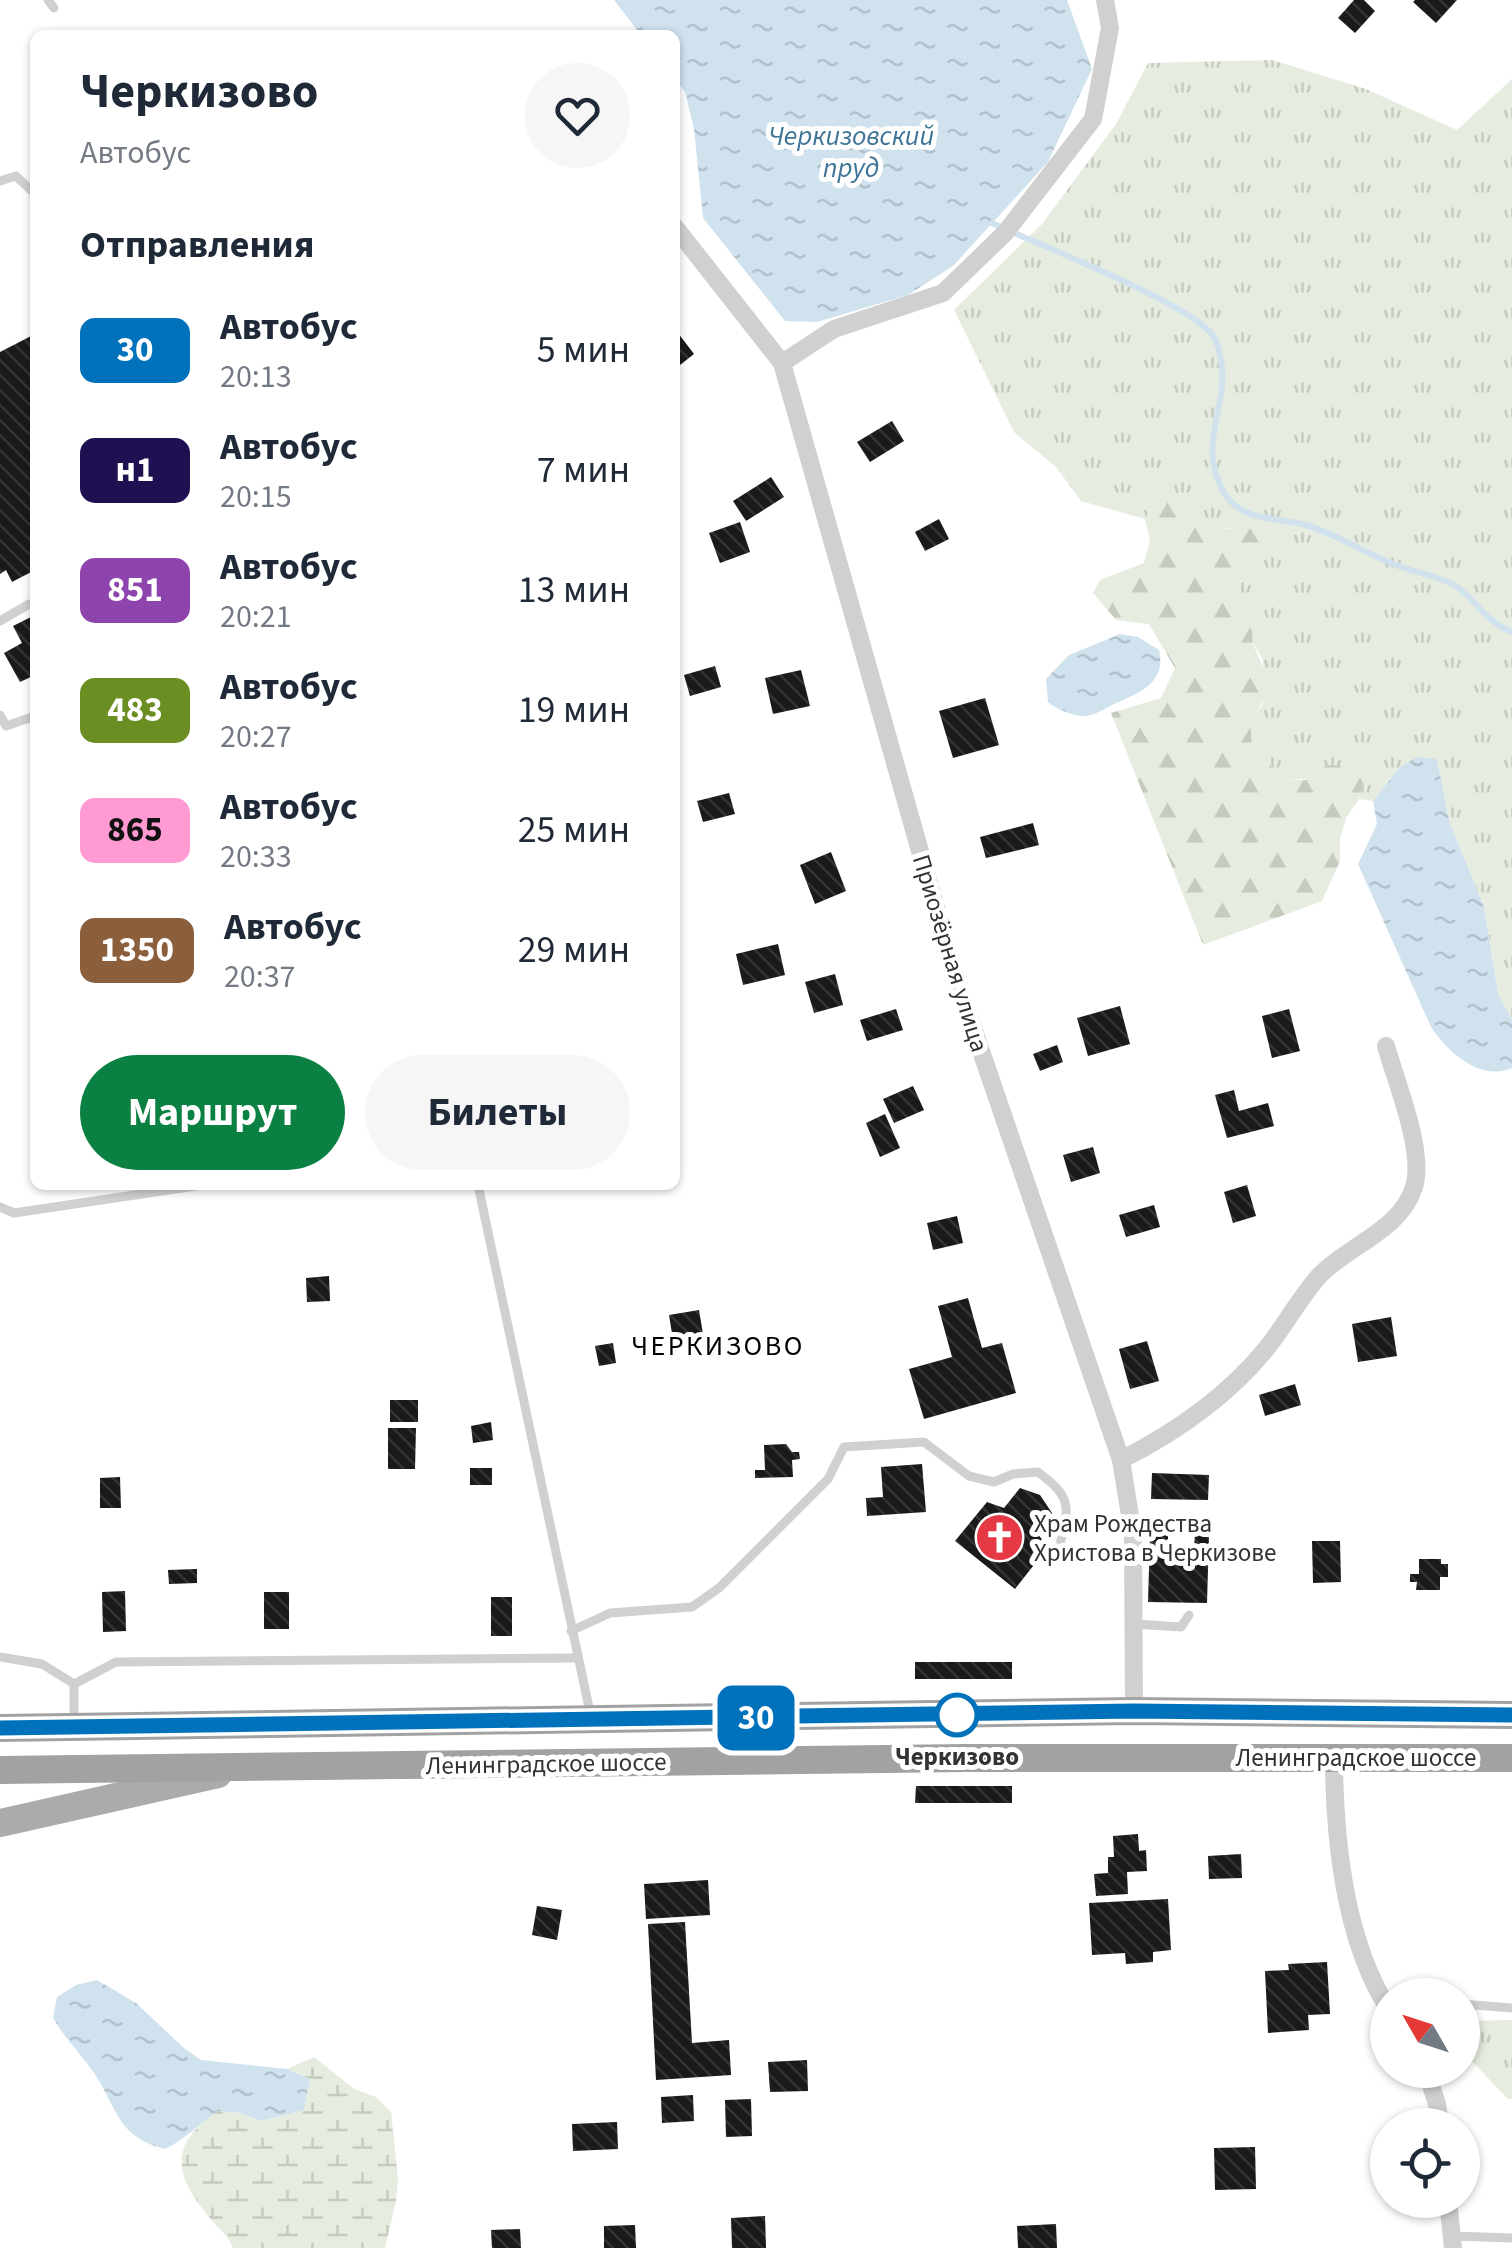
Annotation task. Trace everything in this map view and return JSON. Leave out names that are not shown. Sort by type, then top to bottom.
[{"type":"highway","name":"Ленинградское шоссе","points":[[0,1728],[1134,1711],[1512,1715]]},
{"type":"highway","name":"Ленинградское шоссе","points":[[0,1770],[1334,1756],[1512,1758]]},
{"type":"main road","points":[[0,1823],[255,1766]]},
{"type":"street","points":[[782,363],[834,329],[943,293],[1004,233],[1093,119],[1110,28],[1105,0]]},
{"type":"street","name":"Приозёрная улица","points":[[680,233],[782,363],[955,976],[1121,1460],[1133,1534],[1134,1711]]},
{"type":"street","points":[[1121,1460],[1156,1442],[1232,1388],[1264,1352],[1320,1275],[1396,1217],[1414,1187],[1416,1154],[1386,1046]]},
{"type":"street","points":[[1334,1756],[1334,1814],[1356,1937],[1375,1978]]},
{"type":"lane","points":[[0,181],[16,176],[30,189]]},
{"type":"lane","points":[[0,621],[29,604]]},
{"type":"lane","points":[[0,715],[6,726],[30,718]]},
{"type":"lane","points":[[0,1207],[14,1213],[168,1190]]},
{"type":"lane","points":[[479,1190],[592,1720]]},
{"type":"lane","points":[[571,1631],[610,1613],[692,1607],[720,1588],[828,1479],[844,1447],[924,1442],[969,1476],[994,1482],[1013,1474],[1038,1472],[1062,1490],[1068,1513],[1060,1544]]},
{"type":"lane","points":[[1134,1624],[1182,1628],[1189,1615]]},
{"type":"lane","points":[[0,1657],[42,1664],[74,1684]]},
{"type":"lane","points":[[74,1684],[116,1662],[577,1658]]},
{"type":"lane","points":[[74,1684],[74,1726]]},
{"type":"lane","points":[[1480,2005],[1512,2008]]},
{"type":"lane","points":[[1452,2242],[1512,2238]]},
{"type":"green space","points":[[1272,60],[1366,89],[1457,130],[1512,79],[1512,1020],[1498,994],[1484,907],[1449,821],[1437,759],[1400,767],[1373,801],[1359,799],[1364,779],[1282,779],[1252,744],[1250,722],[1263,704],[1263,660],[1252,641],[1251,620],[1237,600],[1242,579],[1233,528],[1209,529],[1157,499],[1145,519],[1081,501],[1056,467],[1014,432],[954,310],[1042,224],[1116,124],[1148,63]]},
{"type":"green space","points":[[1181,496],[1203,524],[1255,529],[1266,549],[1262,572],[1242,579],[1237,600],[1251,619],[1253,643],[1267,682],[1264,698],[1250,722],[1252,744],[1282,779],[1306,780],[1323,765],[1347,766],[1364,779],[1359,799],[1346,818],[1340,839],[1340,861],[1322,901],[1203,945],[1111,713],[1161,698],[1175,668],[1149,624],[1116,620],[1093,593],[1100,580],[1144,563],[1150,540],[1145,519],[1157,499]]},
{"type":"green space","points":[[1512,2020],[1512,2099],[1480,2070],[1480,2021]]},
{"type":"green space","points":[[314,2057],[354,2089],[376,2097],[391,2112],[398,2179],[385,2248],[233,2248],[188,2187],[183,2173],[184,2148],[202,2123],[218,2111],[240,2113],[261,2121],[304,2110],[310,2079],[287,2069]]},
{"type":"water","name":"Черкизовский пруд","points":[[614,0],[1067,0],[1092,69],[1048,162],[953,266],[908,295],[817,322],[785,321],[703,218],[694,129],[680,86],[680,30],[637,30]]},
{"type":"water","points":[[1120,634],[1138,637],[1159,650],[1159,671],[1149,685],[1089,715],[1070,714],[1048,702],[1046,679],[1069,655]]},
{"type":"water","points":[[1417,757],[1437,759],[1449,821],[1484,907],[1498,994],[1512,1020],[1512,1068],[1477,1068],[1438,1037],[1358,864],[1377,824],[1373,801],[1400,767]]},
{"type":"water","points":[[97,1980],[136,2003],[201,2060],[287,2069],[310,2079],[304,2110],[261,2121],[240,2113],[218,2111],[165,2149],[136,2136],[53,2018],[57,1997],[76,1985]]},
{"type":"building","points":[[1354,0],[1364,0],[1375,11],[1355,33],[1338,18]]},
{"type":"building","points":[[1415,0],[1457,0],[1436,23]]},
{"type":"building","points":[[680,336],[694,354],[680,365]]},
{"type":"building","points":[[30,337],[30,573],[12,582],[6,570],[0,574],[0,352]]},
{"type":"building","points":[[892,421],[904,441],[870,462],[857,442]]},
{"type":"building","points":[[771,477],[784,497],[746,521],[733,501]]},
{"type":"building","points":[[939,519],[949,539],[925,551],[915,532]]},
{"type":"building","points":[[740,522],[750,552],[720,563],[709,533]]},
{"type":"building","points":[[30,618],[30,677],[20,682],[4,653],[22,643],[13,626]]},
{"type":"building","points":[[715,666],[721,687],[690,696],[684,675]]},
{"type":"building","points":[[801,670],[810,706],[773,714],[765,678]]},
{"type":"building","points":[[985,698],[999,745],[953,758],[939,711]]},
{"type":"building","points":[[729,793],[735,814],[703,822],[697,801]]},
{"type":"building","points":[[1033,823],[1039,845],[986,858],[980,837]]},
{"type":"building","points":[[831,852],[846,891],[815,904],[800,865]]},
{"type":"building","points":[[778,944],[785,975],[743,985],[736,954]]},
{"type":"building","points":[[835,974],[843,1005],[814,1013],[805,982]]},
{"type":"building","points":[[1120,1006],[1130,1044],[1088,1056],[1077,1018]]},
{"type":"building","points":[[896,1009],[903,1030],[867,1041],[860,1020]]},
{"type":"building","points":[[1289,1009],[1300,1051],[1272,1058],[1262,1016]]},
{"type":"building","points":[[1057,1045],[1063,1062],[1040,1071],[1033,1054]]},
{"type":"building","points":[[913,1086],[924,1110],[894,1123],[883,1099]]},
{"type":"building","points":[[1234,1090],[1239,1111],[1268,1103],[1274,1126],[1227,1138],[1215,1095]]},
{"type":"building","points":[[885,1114],[900,1148],[880,1157],[866,1123]]},
{"type":"building","points":[[1093,1147],[1100,1173],[1071,1182],[1063,1155]]},
{"type":"building","points":[[1247,1185],[1256,1216],[1233,1223],[1224,1192]]},
{"type":"building","points":[[1154,1205],[1160,1227],[1126,1237],[1119,1215]]},
{"type":"building","points":[[957,1216],[963,1243],[933,1250],[927,1223]]},
{"type":"building","points":[[329,1276],[330,1301],[307,1302],[306,1278]]},
{"type":"building","points":[[968,1298],[982,1348],[1002,1343],[1016,1393],[924,1419],[909,1369],[952,1357],[938,1306]]},
{"type":"building","points":[[699,1310],[704,1340],[673,1340],[669,1315]]},
{"type":"building","points":[[1391,1317],[1397,1356],[1358,1362],[1352,1324]]},
{"type":"building","points":[[1147,1341],[1159,1381],[1130,1389],[1119,1349]]},
{"type":"building","points":[[613,1343],[616,1363],[599,1366],[595,1346]]},
{"type":"building","points":[[1295,1384],[1301,1405],[1265,1416],[1259,1395]]},
{"type":"building","points":[[390,1400],[418,1400],[418,1422],[390,1422]]},
{"type":"building","points":[[491,1422],[493,1440],[473,1443],[471,1426]]},
{"type":"building","points":[[388,1428],[416,1428],[415,1469],[388,1469]]},
{"type":"building","points":[[786,1444],[792,1452],[799,1452],[800,1459],[792,1460],[793,1477],[755,1478],[755,1470],[765,1470],[764,1445]]},
{"type":"building","points":[[922,1464],[926,1512],[867,1516],[866,1498],[883,1497],[881,1467]]},
{"type":"building","points":[[470,1468],[492,1468],[492,1485],[470,1485]]},
{"type":"building","points":[[1152,1473],[1209,1475],[1208,1500],[1151,1499]]},
{"type":"building","points":[[120,1477],[121,1508],[100,1508],[100,1478]]},
{"type":"building","name":"Храм Рождества Христова в Черкизове","points":[[1020,1488],[1040,1495],[1052,1513],[1037,1533],[1048,1547],[1015,1589],[955,1541],[987,1502],[1004,1508]]},
{"type":"building","points":[[1150,1534],[1168,1534],[1168,1547],[1194,1547],[1195,1534],[1209,1535],[1207,1603],[1148,1602]]},
{"type":"building","points":[[1312,1541],[1340,1541],[1341,1582],[1313,1583]]},
{"type":"building","points":[[1419,1559],[1441,1559],[1441,1564],[1448,1564],[1448,1577],[1440,1577],[1440,1590],[1416,1590],[1417,1582],[1410,1582],[1410,1574],[1419,1574]]},
{"type":"building","points":[[197,1569],[197,1583],[169,1584],[168,1570]]},
{"type":"building","points":[[125,1591],[126,1631],[103,1632],[102,1592]]},
{"type":"building","points":[[264,1592],[289,1592],[289,1629],[264,1629]]},
{"type":"building","points":[[491,1597],[512,1597],[512,1636],[491,1636]]},
{"type":"building","points":[[915,1662],[1012,1662],[1012,1679],[915,1679]]},
{"type":"building","points":[[916,1786],[1012,1786],[1012,1803],[915,1803]]},
{"type":"building","points":[[1138,1834],[1139,1851],[1146,1850],[1147,1871],[1127,1872],[1128,1894],[1096,1896],[1094,1874],[1108,1873],[1108,1857],[1114,1857],[1113,1836]]},
{"type":"building","points":[[1241,1854],[1242,1878],[1209,1879],[1208,1856]]},
{"type":"building","points":[[708,1880],[710,1915],[646,1919],[644,1884]]},
{"type":"building","points":[[1168,1899],[1171,1950],[1153,1952],[1153,1962],[1126,1964],[1125,1953],[1092,1955],[1089,1903]]},
{"type":"building","points":[[537,1906],[562,1910],[557,1940],[532,1935]]},
{"type":"building","points":[[685,1922],[692,2043],[729,2040],[731,2075],[656,2080],[648,1924]]},
{"type":"building","points":[[1327,1962],[1330,2014],[1308,2015],[1309,2030],[1268,2033],[1265,1971],[1289,1970],[1288,1964]]},
{"type":"building","points":[[807,2060],[808,2091],[770,2092],[768,2062]]},
{"type":"building","points":[[693,2095],[694,2121],[662,2123],[661,2097]]},
{"type":"building","points":[[751,2099],[752,2136],[726,2137],[725,2100]]},
{"type":"building","points":[[617,2122],[618,2149],[573,2151],[572,2124]]},
{"type":"building","points":[[1255,2147],[1256,2189],[1215,2190],[1214,2148]]},
{"type":"building","points":[[765,2216],[766,2248],[732,2248],[731,2218]]},
{"type":"building","points":[[1056,2224],[1057,2248],[1018,2248],[1017,2226]]},
{"type":"building","points":[[635,2225],[636,2248],[604,2248],[604,2226]]},
{"type":"building","points":[[520,2229],[521,2248],[492,2248],[491,2230]]},
{"type":"waterway","points":[[992,223],[1146,292],[1177,308],[1214,337],[1221,360],[1222,384],[1213,460],[1224,493],[1240,509],[1318,529],[1403,568],[1447,582],[1494,622],[1512,632]]},
{"type":"bus line","name":"30","points":[[0,1728],[1134,1711],[1512,1715]]},
{"type":"place","name":"Храм Рождества Христова в Черкизове","points":[[999,1537]]},
{"type":"place","name":"Черкизово","points":[[957,1715]]},
{"type":"district","name":"ЧЕРКИЗОВО","points":[[718,1345]]}]
